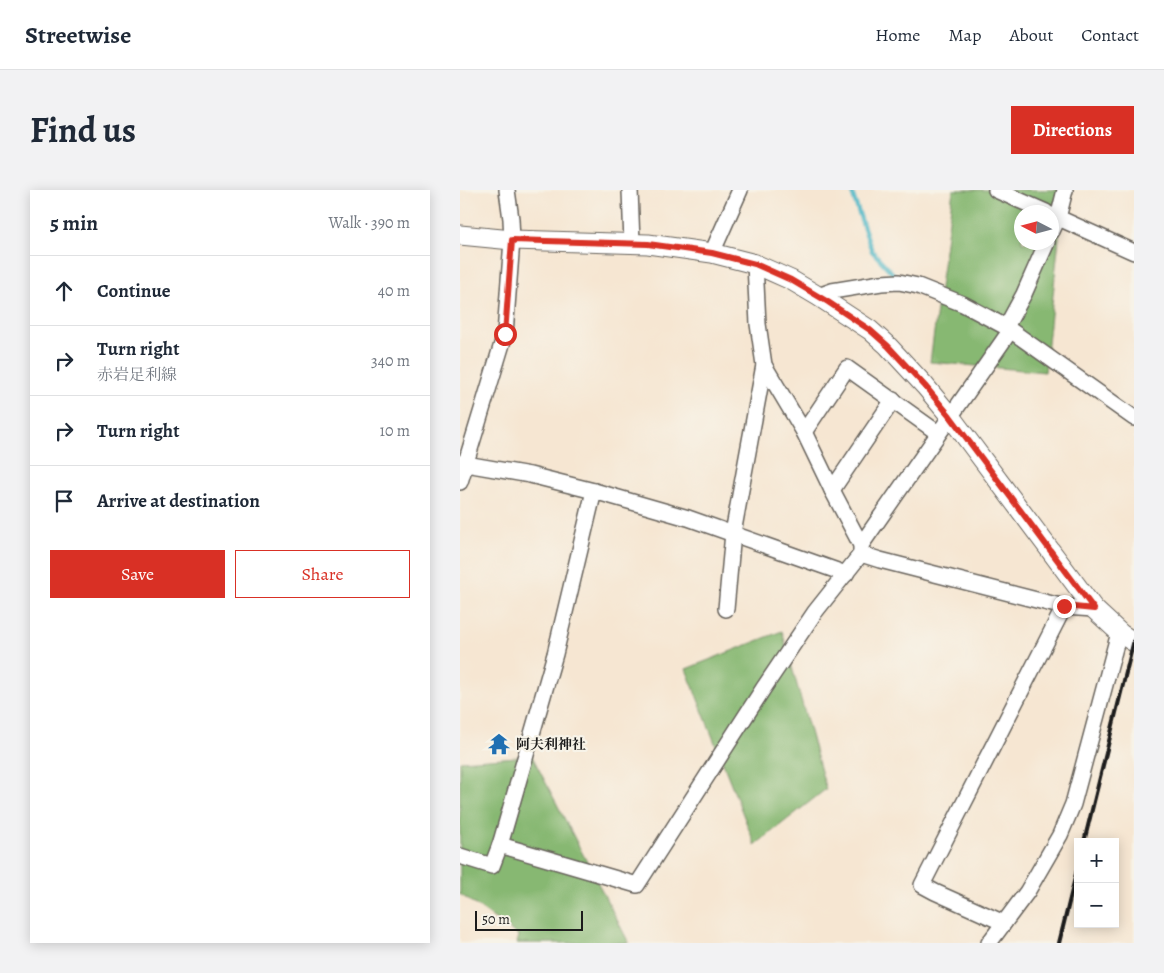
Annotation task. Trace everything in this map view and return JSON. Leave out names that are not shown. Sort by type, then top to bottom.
[{"type":"main road","points":[[460,235],[512,240],[648,244],[712,253],[755,264],[791,280],[818,296],[870,330],[914,373],[950,416],[1094,609],[1127,638]]},
{"type":"street","points":[[460,482],[463,463],[505,334],[512,240],[507,190]]},
{"type":"street","points":[[630,190],[632,243]]},
{"type":"street","points":[[712,253],[740,190]]},
{"type":"street","points":[[996,190],[1025,205]]},
{"type":"street","points":[[1058,205],[1065,190]]},
{"type":"street","points":[[1059,222],[1134,252]]},
{"type":"street","points":[[500,845],[637,885],[763,689],[815,612],[846,574],[1008,329],[1043,250]]},
{"type":"street","points":[[726,609],[733,533],[764,365],[758,324],[755,264]]},
{"type":"street","points":[[818,296],[881,283],[898,282],[918,286],[963,304],[1008,329],[1134,418]]},
{"type":"street","points":[[764,365],[804,432],[861,549],[880,560],[1064,606],[1094,609]]},
{"type":"street","points":[[804,432],[847,368],[938,433]]},
{"type":"street","points":[[832,490],[893,400]]},
{"type":"street","points":[[463,463],[530,475],[688,518],[846,574]]},
{"type":"street","points":[[460,856],[492,866],[500,845],[555,654],[594,491]]},
{"type":"street","points":[[1004,923],[922,885],[1064,606]]},
{"type":"street","points":[[989,943],[1027,892],[1060,835],[1073,804],[1117,640],[1127,638]]},
{"type":"green space","points":[[953,190],[1064,190],[1059,238],[1059,205],[1014,205],[1014,250],[1058,250],[1045,372],[930,362]]},
{"type":"green space","points":[[782,631],[826,789],[755,845],[686,669]]},
{"type":"green space","points":[[532,756],[629,943],[517,943],[519,936],[460,894],[460,761]]},
{"type":"waterway","points":[[851,190],[872,251],[896,277]]},
{"type":"railway","points":[[1085,838],[1134,640]]},
{"type":"railway","points":[[1059,943],[1074,882]]},
{"type":"place","name":"阿夫利神社","points":[[499,744]]},
{"type":"route","points":[[505,334],[512,240],[648,244],[712,253],[755,264],[791,280],[870,330],[909,367],[950,416],[1094,609],[1064,606]]}]
